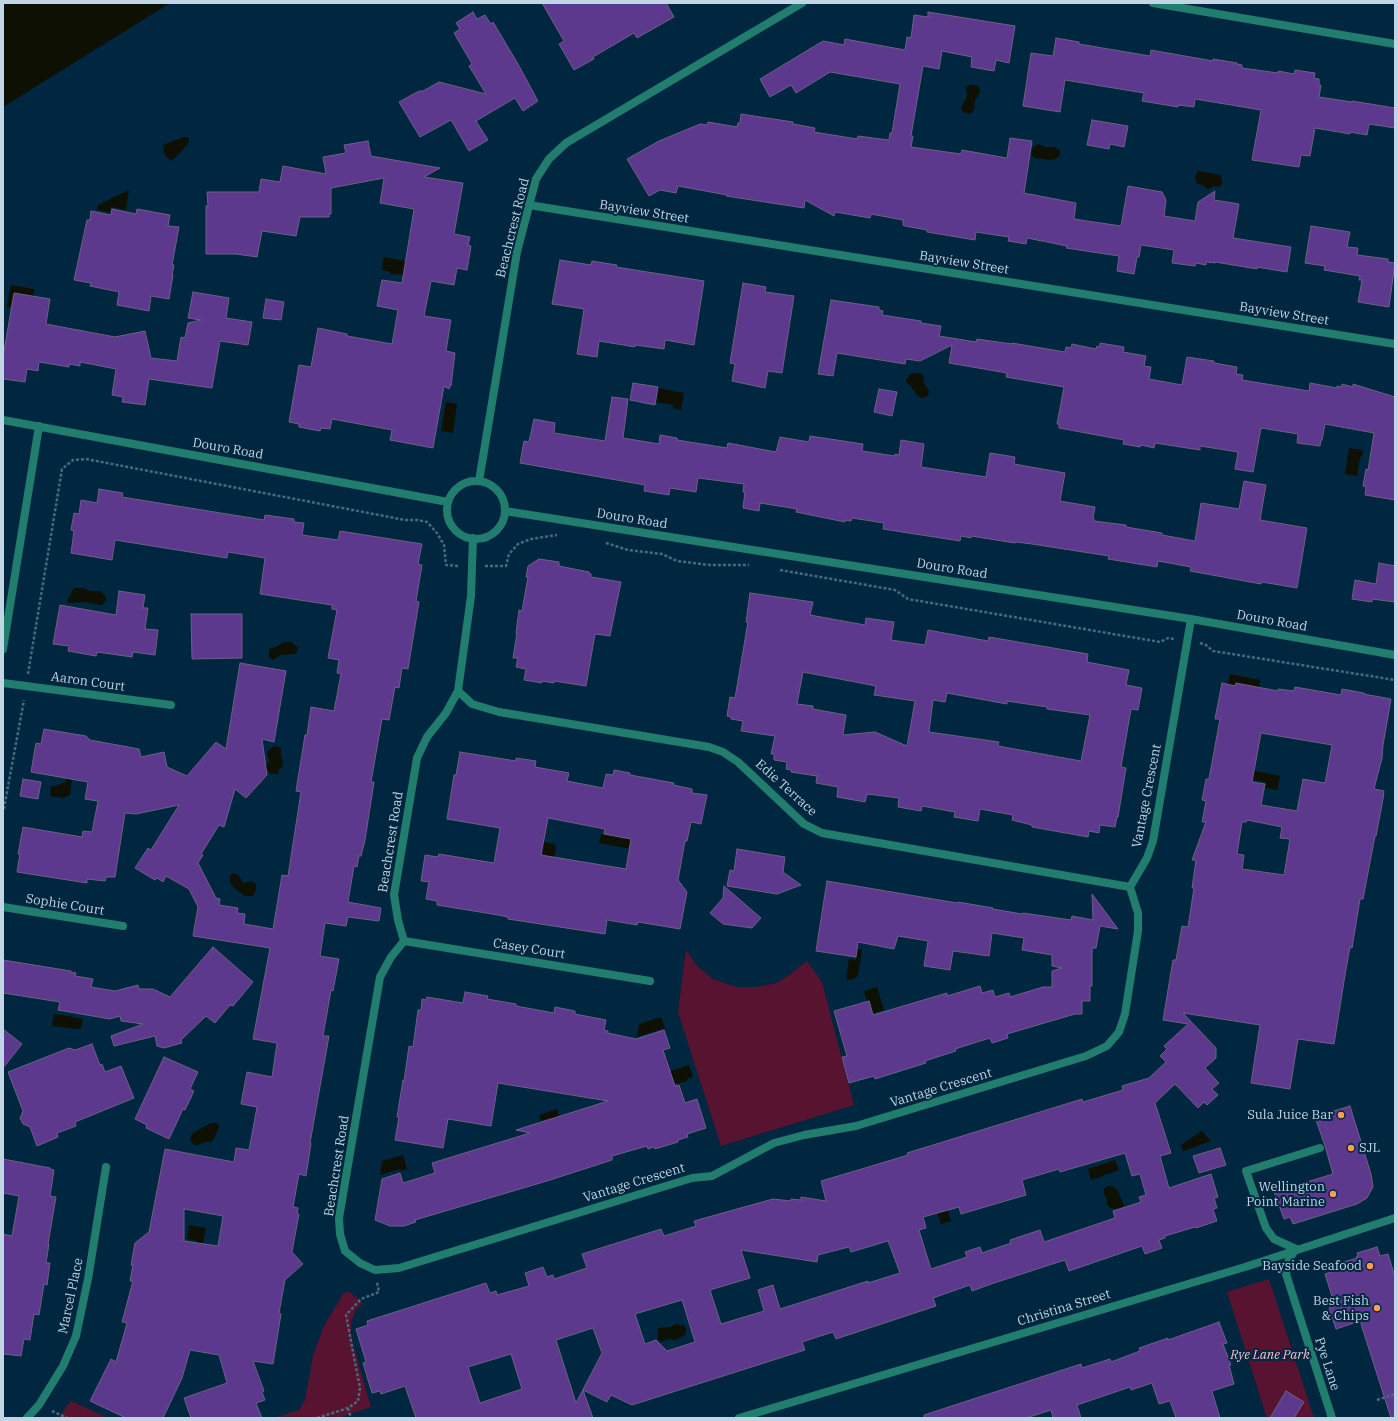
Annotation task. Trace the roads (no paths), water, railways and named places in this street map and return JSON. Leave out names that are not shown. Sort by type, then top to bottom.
[{"type":"street","name":"Beachcrest Road","points":[[479,481],[517,252],[536,179],[549,159],[566,143],[802,3]]},
{"type":"street","points":[[1153,3],[1395,44]]},
{"type":"street","name":"Bayview Street","points":[[529,205],[1395,344]]},
{"type":"street","name":"Douro Road","points":[[3,420],[448,502]]},
{"type":"street","points":[[3,650],[39,426]]},
{"type":"street","points":[[472,481],[479,481],[493,486],[498,491],[502,497],[505,511],[500,526],[495,532],[481,538],[473,538],[460,534],[450,522],[448,516],[448,502],[454,490],[472,481]]},
{"type":"street","name":"Douro Road","points":[[505,511],[1191,619],[1395,655]]},
{"type":"street","name":"Beachcrest Road","points":[[360,1263],[345,1251],[340,1234],[339,1218],[380,977],[404,941],[394,895],[417,758],[427,737],[446,713],[458,691],[471,596],[473,538]]},
{"type":"street","name":"Vantage Crescent","points":[[360,1263],[375,1270],[399,1268],[692,1178],[712,1176],[774,1143],[804,1135],[856,1126],[1086,1056],[1107,1046],[1119,1032],[1125,1014],[1138,931],[1138,913],[1130,887],[1147,858],[1153,841],[1191,619]]},
{"type":"street","name":"Aaron Court","points":[[3,683],[170,705]]},
{"type":"street","name":"Edie Terrace","points":[[458,691],[472,704],[499,712],[709,747],[723,752],[738,762],[804,824],[822,832],[1130,887]]},
{"type":"street","name":"Sophie Court","points":[[3,907],[123,926]]},
{"type":"street","name":"Casey Court","points":[[404,941],[650,981]]},
{"type":"street","points":[[1296,1249],[1274,1239],[1266,1228],[1246,1171],[1320,1148]]},
{"type":"street","name":"Marcel Place","points":[[27,1418],[39,1405],[63,1366],[76,1336],[88,1279],[106,1167]]},
{"type":"street","name":"Christina Street","points":[[739,1418],[1245,1267],[1296,1249],[1395,1218]]},
{"type":"street","name":"Pye Lane","points":[[1296,1249],[1289,1259],[1286,1274],[1332,1418]]},
{"type":"place","name":"Sula Juice Bar","points":[[1341,1115]]},
{"type":"place","name":"SJL","points":[[1351,1148]]},
{"type":"place","name":"Wellington Point Marine","points":[[1333,1194]]},
{"type":"place","name":"Bayside Seafood","points":[[1370,1266]]},
{"type":"place","name":"Best Fish & Chips","points":[[1377,1308]]},
{"type":"park label","name":"Rye Lane Park","points":[[1270,1355]]}]
